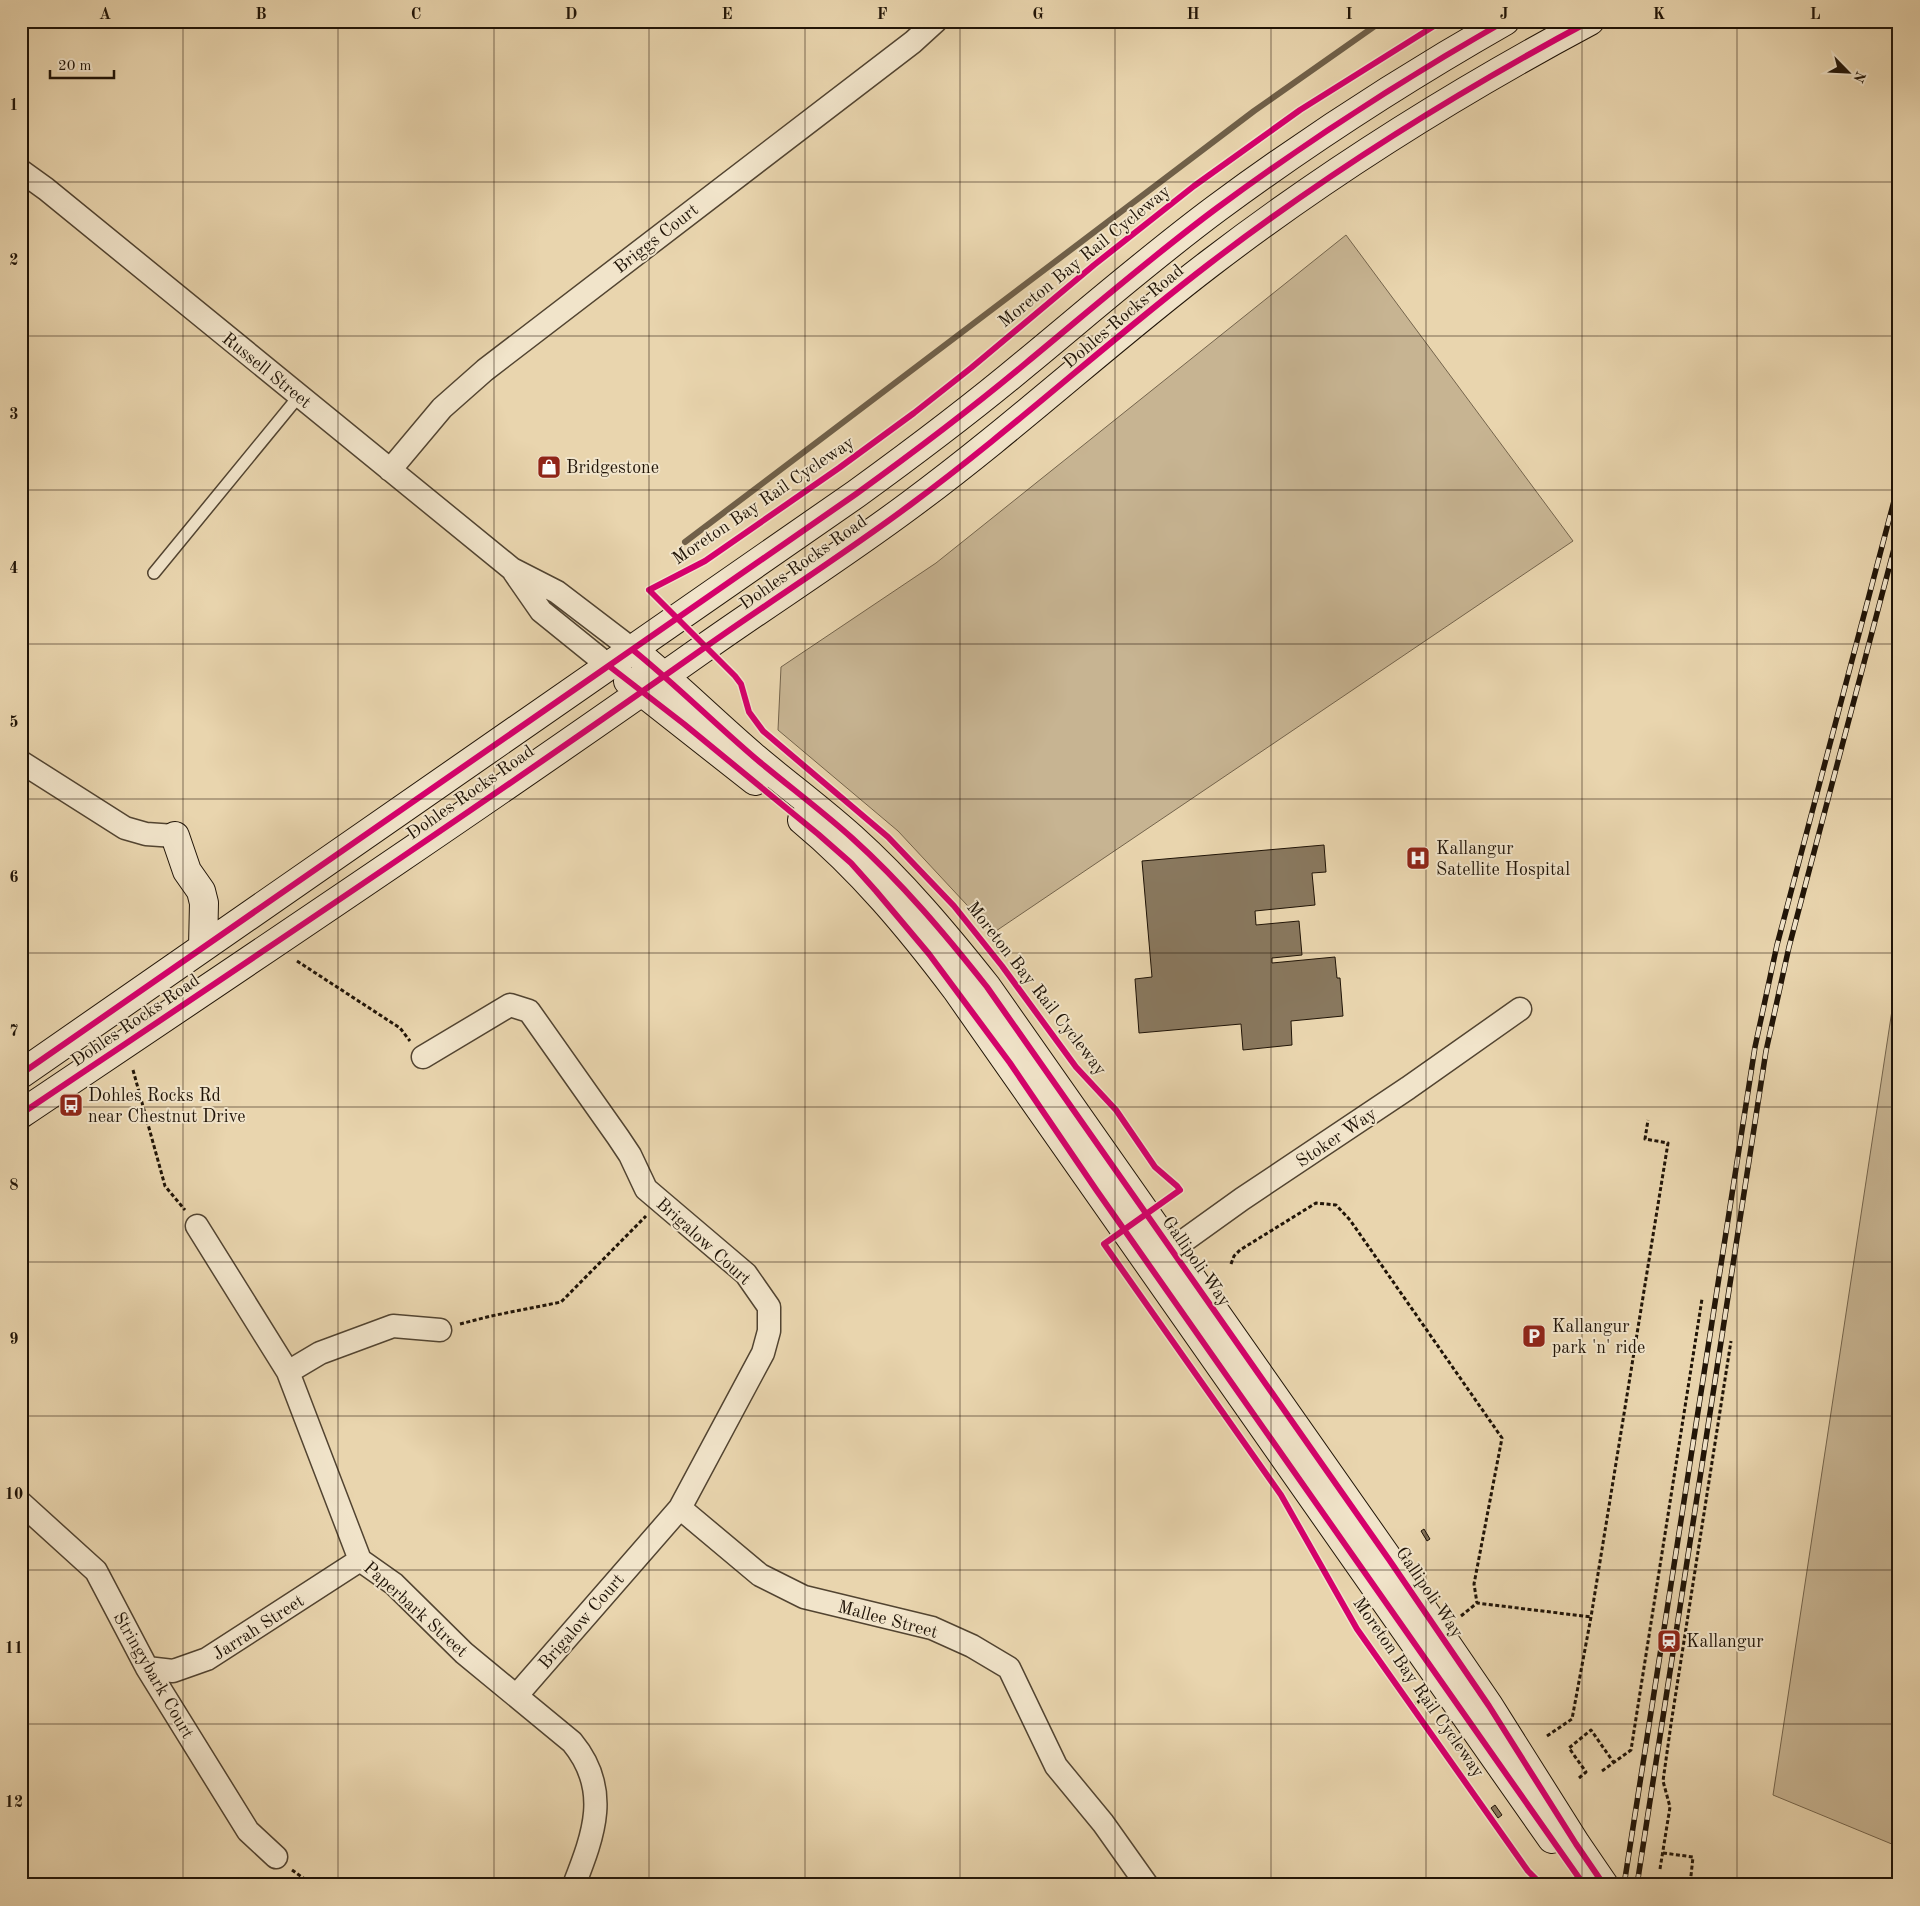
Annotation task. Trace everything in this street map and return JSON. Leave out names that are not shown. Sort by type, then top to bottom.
[{"type":"main road","name":"Dohles Rocks Road","points":[[21,1074],[633,650],[918,448],[1003,382],[1153,257],[1224,203],[1359,109],[1430,64],[1505,21]]},
{"type":"main road","name":"Dohles Rocks Road","points":[[21,1114],[412,851],[910,505],[1023,418],[1157,306],[1268,220],[1374,147],[1436,108],[1590,21]]},
{"type":"main road","name":"Gallipoli Way","points":[[633,650],[654,684]]},
{"type":"main road","name":"Gallipoli Way","points":[[609,666],[654,684],[755,758],[852,838],[880,864],[934,922],[987,987],[1161,1257],[1584,1885]]},
{"type":"main road","points":[[175,836],[188,871],[201,890],[204,903],[204,947]]},
{"type":"main road","name":"Gallipoli Way","points":[[1161,1257],[1438,1630],[1604,1885]]},
{"type":"street","name":"Briggs Court","points":[[390,470],[437,414],[479,375],[912,42],[936,21]]},
{"type":"street","name":"Russell Street","points":[[21,171],[54,195],[512,569],[557,592],[633,650]]},
{"type":"street","name":"Russell Street","points":[[512,569],[541,611],[609,666]]},
{"type":"street","points":[[21,762],[125,828],[146,834],[175,836]]},
{"type":"street","name":"Brigalow Court","points":[[423,1057],[510,1005],[529,1011],[626,1149],[646,1188],[746,1274],[768,1307],[769,1331],[763,1353],[680,1508],[517,1695]]},
{"type":"street","name":"Stoker Way","points":[[1161,1257],[1242,1199],[1333,1140],[1520,1009]]},
{"type":"street","name":"Paperbark Street","points":[[197,1226],[288,1372],[360,1560],[394,1584],[464,1652],[517,1695],[580,1751],[595,1786],[596,1810],[592,1833],[574,1885]]},
{"type":"street","points":[[288,1372],[320,1353],[393,1326],[440,1330]]},
{"type":"street","name":"Stringybark Court","points":[[21,1503],[96,1571],[147,1668],[248,1831],[276,1857]]},
{"type":"street","name":"Mallee Street","points":[[680,1508],[760,1575],[804,1597],[932,1628],[972,1646],[1009,1668],[1056,1766],[1103,1823],[1147,1885]]},
{"type":"street","name":"Jarrah Street","points":[[147,1668],[173,1671],[207,1659],[360,1560]]},
{"type":"lane","points":[[154,574],[299,396]]},
{"type":"path","points":[[297,961],[400,1028],[423,1057]]},
{"type":"path","points":[[133,1070],[165,1186],[197,1226]]},
{"type":"path","points":[[1548,1736],[1572,1719],[1591,1617],[1668,1143],[1645,1139],[1648,1120]]},
{"type":"path","points":[[440,1330],[491,1316],[561,1302],[660,1201]]},
{"type":"path","points":[[1231,1264],[1234,1256],[1240,1250],[1316,1203],[1336,1205],[1350,1220],[1502,1438],[1474,1584],[1477,1603]]},
{"type":"path","points":[[1602,1771],[1631,1750],[1702,1299]]},
{"type":"path","points":[[1660,1869],[1670,1807],[1663,1781],[1731,1341]]},
{"type":"path","points":[[1461,1616],[1477,1603],[1591,1617]]},
{"type":"path","points":[[1579,1778],[1586,1772],[1569,1748],[1591,1730],[1614,1763]]},
{"type":"path","points":[[1663,1853],[1693,1857],[1690,1885]]},
{"type":"shaded area","points":[[1346,235],[1573,541],[993,933],[898,831],[778,730],[781,667],[936,563]]},
{"type":"shaded area","points":[[1899,964],[1899,1847],[1773,1795]]},
{"type":"building","points":[[1324,845],[1326,872],[1312,873],[1315,905],[1255,911],[1256,925],[1299,921],[1302,955],[1272,958],[1272,963],[1335,957],[1337,978],[1340,978],[1343,1016],[1291,1021],[1292,1045],[1243,1050],[1241,1024],[1139,1033],[1135,979],[1152,977],[1142,861]]},
{"type":"building","points":[[1424,1529],[1430,1539],[1427,1541],[1421,1531]]},
{"type":"building","points":[[1495,1805],[1502,1815],[1498,1818],[1491,1808]]},
{"type":"waterway","points":[[685,542],[1254,111],[1382,21]]},
{"type":"railway","points":[[1624,1885],[1755,1047],[1777,945],[1899,482]]},
{"type":"railway","points":[[1637,1885],[1766,1051],[1789,947],[1899,530]]},
{"type":"cycle path","name":"Moreton Bay Rail Cycleway","points":[[1442,21],[1300,110],[1194,186],[1094,265],[971,368],[839,468],[705,561],[649,590],[735,676],[741,684],[749,712],[763,731],[888,837],[954,906],[1002,966],[1076,1067],[1116,1110],[1155,1167],[1180,1190],[1104,1244],[1281,1495],[1357,1629],[1528,1871],[1542,1885]]},
{"type":"cycle path","points":[[21,1074],[856,494],[963,414],[1168,246],[1287,158],[1358,110],[1505,21]]},
{"type":"cycle path","points":[[21,1114],[449,825],[885,524],[986,446],[1209,264],[1300,197],[1443,105],[1590,21]]},
{"type":"cycle path","points":[[633,650],[755,758],[828,817],[870,855],[922,910],[987,987],[1390,1561],[1489,1706],[1604,1885]]},
{"type":"cycle path","points":[[609,666],[684,724],[851,863],[929,954],[1010,1063],[1097,1191],[1584,1885]]},
{"type":"place","name":"Bridgestone","points":[[549,467]]},
{"type":"place","name":"Kallangur Satellite Hospital","points":[[1418,858]]},
{"type":"place","name":"Dohles Rocks Rd near Chestnut Drive","points":[[71,1105]]},
{"type":"place","name":"Kallangur park 'n' ride","points":[[1534,1336]]},
{"type":"place","name":"Kallangur","points":[[1669,1641]]}]
